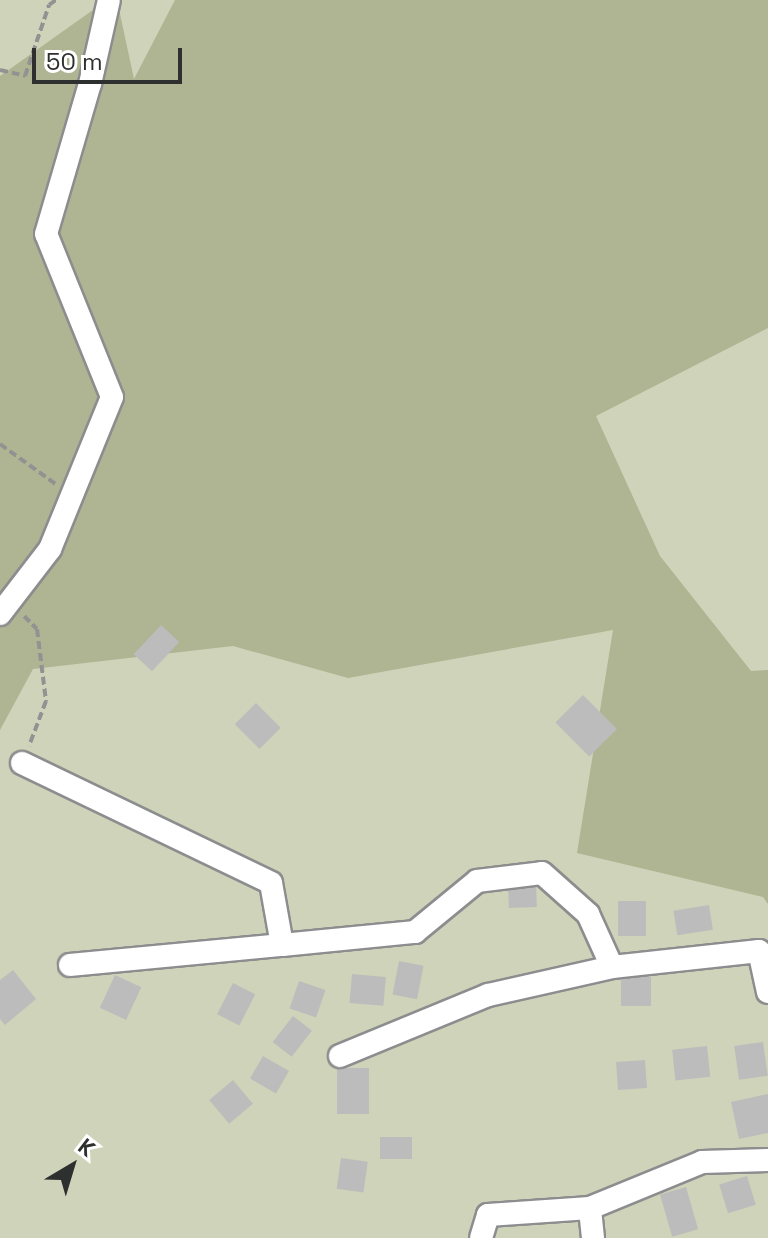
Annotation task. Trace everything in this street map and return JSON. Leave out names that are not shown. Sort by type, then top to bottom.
[{"type":"street","points":[[4,608],[50,549],[112,397],[46,234],[90,84],[109,0]]},
{"type":"street","points":[[22,763],[271,883],[282,945]]},
{"type":"street","points":[[70,965],[415,932],[477,881],[542,873],[588,914],[612,967]]},
{"type":"street","points":[[340,1056],[488,995],[612,967],[759,951],[768,992]]},
{"type":"street","points":[[481,1238],[488,1215],[590,1208],[702,1162],[768,1160]]},
{"type":"street","points":[[590,1208],[593,1238]]},
{"type":"path","points":[[0,70],[25,76],[49,5],[56,0]]},
{"type":"path","points":[[0,444],[72,496]]},
{"type":"path","points":[[4,608],[37,629],[46,701],[22,763]]},
{"type":"green space","points":[[0,0],[768,0],[768,1238],[0,1238]]},
{"type":"green space","points":[[107,0],[117,0],[134,79],[175,0],[768,0],[768,328],[596,416],[660,556],[751,671],[768,670],[768,904],[763,897],[577,853],[613,630],[348,678],[233,646],[33,669],[0,730],[0,76]]},
{"type":"building","points":[[161,625],[179,642],[152,671],[134,654]]},
{"type":"building","points":[[583,695],[617,729],[589,757],[555,723]]},
{"type":"building","points":[[256,703],[281,728],[260,749],[235,724]]},
{"type":"building","points":[[536,883],[537,907],[509,908],[508,884]]},
{"type":"building","points":[[618,901],[646,901],[646,936],[618,936]]},
{"type":"building","points":[[709,905],[713,930],[677,935],[673,911]]},
{"type":"building","points":[[399,961],[424,966],[417,999],[393,994]]},
{"type":"building","points":[[13,970],[36,999],[5,1025],[0,1019],[0,980]]},
{"type":"building","points":[[352,974],[386,977],[383,1006],[349,1003]]},
{"type":"building","points":[[115,975],[141,987],[126,1020],[100,1008]]},
{"type":"building","points":[[621,977],[651,977],[651,1006],[621,1006]]},
{"type":"building","points":[[299,981],[325,990],[316,1018],[290,1008]]},
{"type":"building","points":[[233,983],[255,994],[239,1026],[217,1014]]},
{"type":"building","points":[[293,1016],[312,1031],[292,1057],[273,1042]]},
{"type":"building","points":[[763,1042],[768,1076],[739,1080],[734,1046]]},
{"type":"building","points":[[707,1046],[710,1077],[675,1080],[672,1050]]},
{"type":"building","points":[[263,1056],[289,1071],[276,1094],[250,1079]]},
{"type":"building","points":[[645,1060],[647,1088],[618,1090],[616,1062]]},
{"type":"building","points":[[337,1068],[369,1068],[369,1114],[337,1114]]},
{"type":"building","points":[[233,1080],[253,1104],[229,1124],[209,1100]]},
{"type":"building","points":[[768,1094],[768,1133],[739,1139],[731,1102]]},
{"type":"building","points":[[380,1137],[412,1137],[412,1159],[380,1159]]},
{"type":"building","points":[[341,1158],[368,1162],[363,1192],[337,1189]]},
{"type":"building","points":[[747,1176],[756,1205],[728,1213],[719,1184]]},
{"type":"building","points":[[686,1187],[698,1229],[672,1237],[660,1194]]}]
